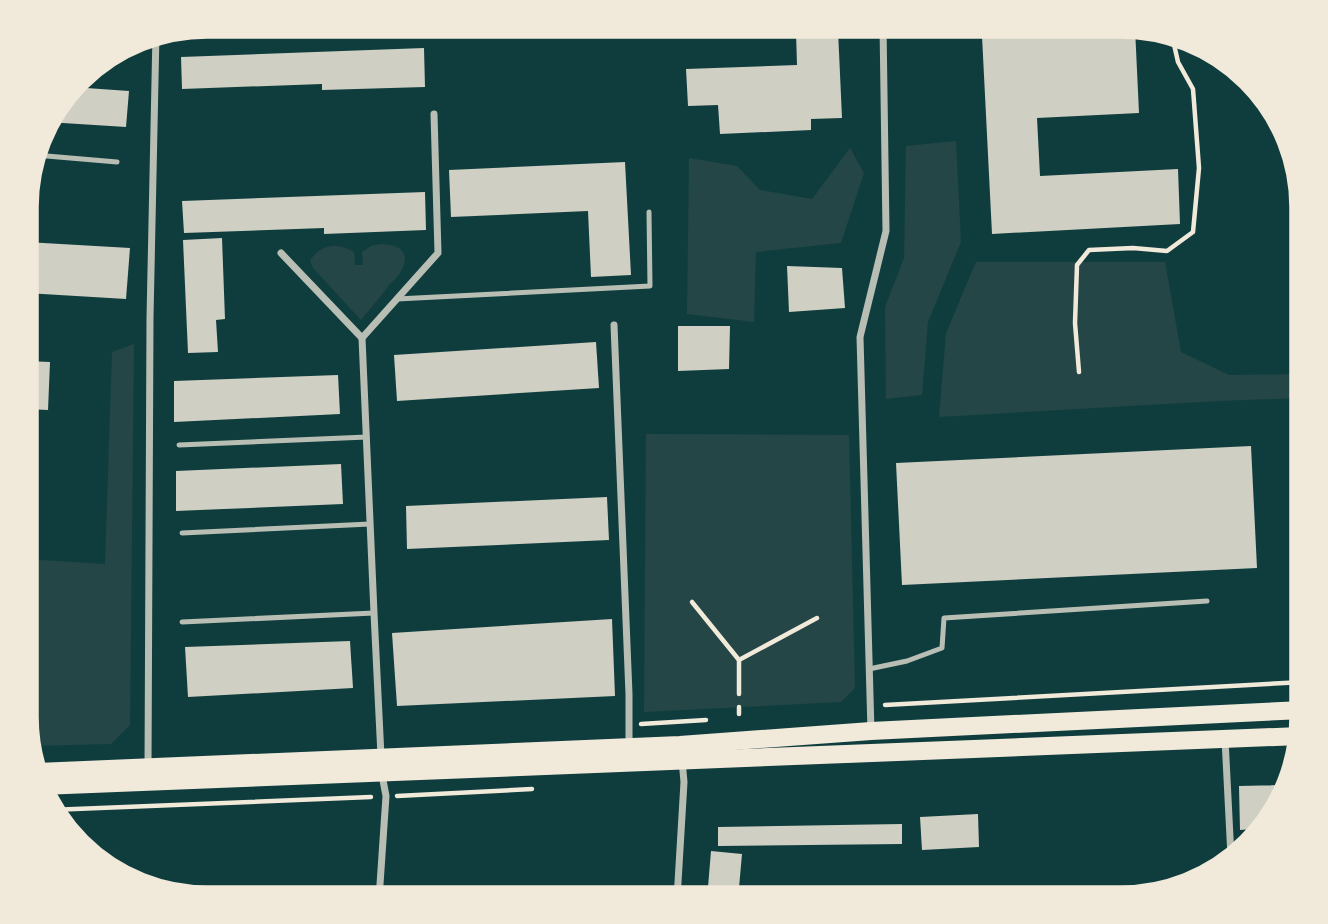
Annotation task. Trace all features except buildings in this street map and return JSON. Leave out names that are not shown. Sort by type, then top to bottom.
[{"type":"main road","points":[[51,785],[382,765],[629,746],[681,753],[871,731],[1291,711]]},
{"type":"main road","points":[[47,772],[382,765],[681,753],[1290,736]]},
{"type":"street","points":[[871,731],[860,337],[886,231],[883,37]]},
{"type":"street","points":[[148,768],[150,318],[156,45]]},
{"type":"street","points":[[362,338],[438,253],[434,114]]},
{"type":"street","points":[[281,253],[362,338],[374,613],[386,796],[380,887]]},
{"type":"street","points":[[614,325],[629,746]]},
{"type":"street","points":[[1226,739],[1231,847]]},
{"type":"street","points":[[678,887],[684,782],[681,753]]},
{"type":"lane","points":[[45,156],[117,162]]},
{"type":"lane","points":[[397,299],[650,286],[649,212]]},
{"type":"lane","points":[[179,445],[367,437]]},
{"type":"lane","points":[[182,533],[370,524]]},
{"type":"lane","points":[[869,669],[907,661],[942,648],[943,618],[1206,601]]},
{"type":"lane","points":[[182,622],[374,613]]},
{"type":"path","points":[[1079,372],[1075,323],[1076,277],[1077,265],[1083,257],[1089,250],[1133,248],[1167,251],[1193,232],[1199,168],[1193,89],[1178,62],[1174,46]]},
{"type":"path","points":[[692,602],[739,660],[739,694]]},
{"type":"path","points":[[739,660],[817,618]]},
{"type":"path","points":[[870,705],[1291,683]]},
{"type":"path","points":[[739,707],[738,717],[749,718]]},
{"type":"path","points":[[628,724],[709,720]]},
{"type":"shaded area","points":[[956,141],[961,242],[928,322],[922,395],[886,399],[885,307],[904,258],[906,146]]},
{"type":"shaded area","points":[[850,148],[864,173],[841,243],[756,252],[754,322],[687,314],[689,158],[737,166],[760,190],[812,199]]},
{"type":"shaded area","points":[[380,244],[392,245],[401,250],[405,258],[404,264],[399,275],[361,320],[313,268],[310,261],[324,248],[336,246],[354,252],[355,265],[363,265],[362,252]]},
{"type":"shaded area","points":[[976,262],[1165,262],[1181,352],[1229,375],[1291,374],[1291,398],[939,417],[946,333]]},
{"type":"shaded area","points":[[134,344],[130,725],[111,744],[39,746],[37,728],[37,560],[105,564],[112,352]]},
{"type":"shaded area","points":[[646,434],[849,435],[855,688],[841,702],[644,712]]}]
